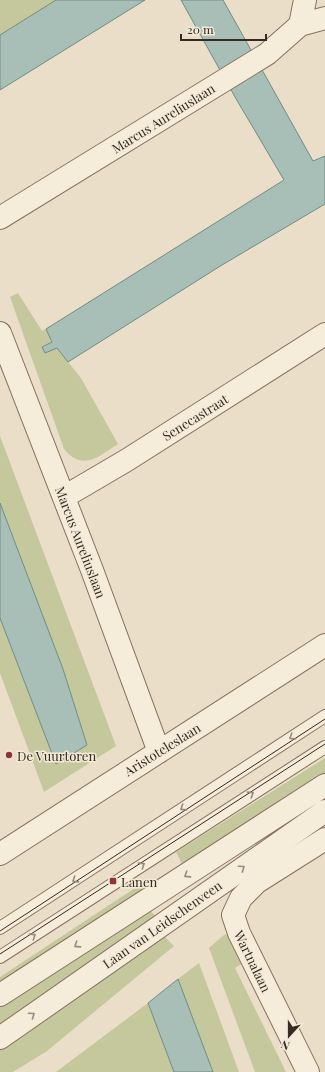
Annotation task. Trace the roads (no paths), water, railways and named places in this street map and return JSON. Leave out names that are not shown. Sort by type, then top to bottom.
[{"type":"street","points":[[300,25],[305,0]]},
{"type":"street","name":"Marcus Aureliuslaan","points":[[0,218],[267,54],[300,25],[325,18]]},
{"type":"street","name":"Marcus Aureliuslaan","points":[[0,332],[64,497],[159,752]]},
{"type":"street","name":"Senecastraat","points":[[64,497],[127,460],[325,334]]},
{"type":"street","name":"Aristoteleslaan","points":[[0,854],[325,645]]},
{"type":"street","name":"Laan van Leidschenveen","points":[[0,995],[325,785]]},
{"type":"street","name":"Laan van Leidschenveen","points":[[0,1038],[325,811]]},
{"type":"street","name":"Wartnalaan","points":[[308,1072],[239,933],[233,915],[241,898],[257,882],[325,839]]},
{"type":"lane","points":[[0,928],[325,716]]},
{"type":"lane","points":[[0,957],[325,747]]},
{"type":"water","points":[[56,0],[145,0],[0,90],[0,35]]},
{"type":"water","points":[[181,0],[223,0],[313,161],[325,156],[325,204],[222,265],[68,362],[57,348],[45,353],[42,347],[52,342],[46,329],[284,180],[235,97]]},
{"type":"water","points":[[0,503],[63,669],[87,745],[56,764],[0,618]]},
{"type":"water","points":[[178,979],[213,1072],[174,1072],[148,1003]]},
{"type":"tram line","points":[[0,931],[325,719]]},
{"type":"tram line","points":[[0,954],[325,744]]},
{"type":"place","name":"De Vuurtoren","points":[[9,755]]},
{"type":"place","name":"Lanen","points":[[113,881]]}]
